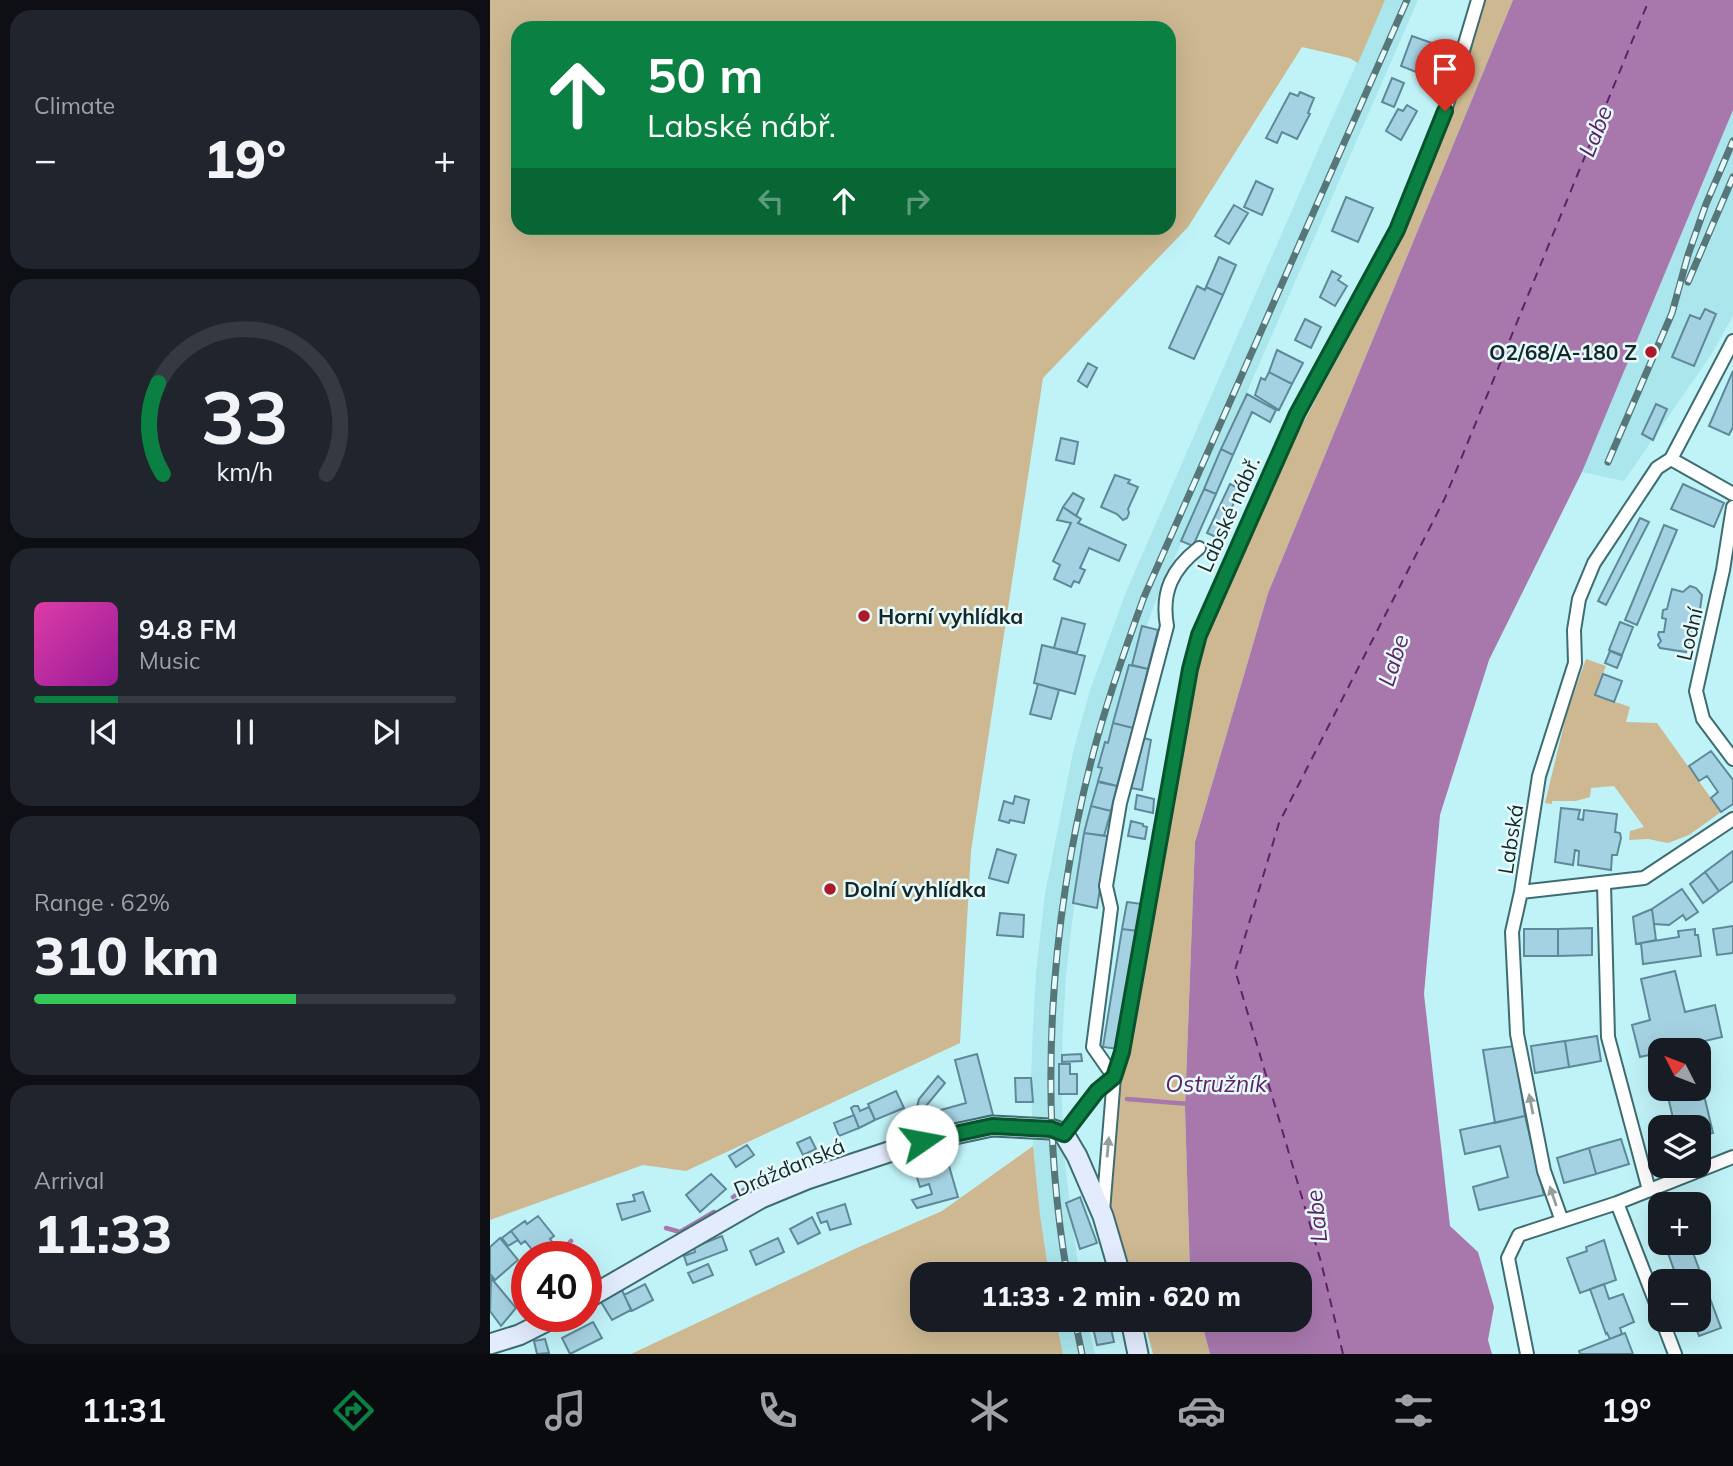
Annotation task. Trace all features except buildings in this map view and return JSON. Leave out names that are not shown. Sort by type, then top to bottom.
[{"type":"street","name":"Labské nábř.","points":[[1103,1216],[1114,1077],[1122,1052],[1190,669],[1199,635],[1297,414],[1397,230],[1445,111],[1478,0]]},
{"type":"street","name":"Labská","points":[[1562,1221],[1544,1171],[1517,1034],[1512,932],[1539,776],[1575,663],[1574,631],[1578,599],[1594,563],[1651,476],[1657,468],[1671,459],[1733,341]]},
{"type":"street","points":[[1671,459],[1733,494]]},
{"type":"street","name":"Lodní","points":[[1733,508],[1723,570],[1696,691],[1703,719],[1733,759]]},
{"type":"street","name":"Labské nábř.","points":[[1114,1077],[1093,1047],[1111,908],[1106,886],[1120,803],[1167,626],[1164,600],[1169,584],[1186,558],[1199,548]]},
{"type":"street","points":[[1521,892],[1644,878],[1733,819]]},
{"type":"street","points":[[1604,884],[1608,1037],[1648,1189]]},
{"type":"street","name":"Labské nábř.","points":[[1114,1077],[1097,1091],[1064,1134],[1077,1156],[1103,1216],[1116,1262]]},
{"type":"street","name":"Drážďanská","points":[[602,1290],[761,1198],[807,1179],[922,1141],[992,1126],[1051,1129],[1064,1134]]},
{"type":"street","points":[[1527,1354],[1508,1258],[1519,1235],[1617,1203],[1733,1157]]},
{"type":"street","points":[[1617,1203],[1648,1284]]},
{"type":"street","points":[[490,1344],[525,1332]]},
{"type":"street","points":[[1133,1332],[1138,1354]]},
{"type":"street","points":[[1666,1332],[1675,1354]]},
{"type":"shaded area","points":[[490,0],[1385,0],[1358,63],[1349,58],[1302,47],[1188,227],[1043,378],[971,851],[960,1043],[686,1171],[643,1165],[490,1220]]},
{"type":"shaded area","points":[[1385,0],[1418,0],[1155,603],[1119,700],[1102,759],[1075,898],[1066,976],[1061,1081],[1065,1164],[1077,1262],[1047,1262],[1033,1146],[1033,1027],[1045,894],[1073,752],[1090,690],[1126,592]]},
{"type":"shaded area","points":[[1484,0],[1513,0],[1268,593],[1195,842],[1185,1108],[1190,1262],[1126,1262],[1108,1213],[1121,1078],[1130,1054],[1161,853],[1197,672],[1210,629],[1290,448],[1384,270],[1456,99]]},
{"type":"shaded area","points":[[1733,110],[1733,316],[1711,355],[1624,481],[1582,472]]},
{"type":"shaded area","points":[[1586,659],[1606,666],[1595,695],[1630,707],[1626,722],[1657,723],[1721,812],[1689,835],[1668,843],[1648,839],[1629,840],[1630,831],[1644,827],[1614,786],[1591,788],[1590,797],[1576,801],[1545,803],[1567,712]]},
{"type":"shaded area","points":[[1033,1146],[1047,1262],[910,1262],[910,1332],[1058,1332],[1063,1354],[631,1354],[859,1247],[942,1211]]},
{"type":"shaded area","points":[[1058,1332],[1090,1332],[1095,1354],[1063,1354]]},
{"type":"shaded area","points":[[1147,1332],[1204,1332],[1210,1354],[1153,1354]]},
{"type":"water","name":"Labe","points":[[1513,0],[1733,0],[1733,110],[1582,472],[1489,660],[1440,815],[1424,994],[1450,1226],[1478,1252],[1494,1307],[1488,1340],[1492,1354],[1210,1354],[1204,1332],[1312,1332],[1312,1262],[1190,1262],[1185,1108],[1195,842],[1268,593]]},
{"type":"waterway","name":"Ostružník","points":[[1127,1099],[1189,1104]]},
{"type":"waterway","name":"Ostružník","points":[[733,1197],[751,1185],[795,1171]]},
{"type":"waterway","name":"Ostružník","points":[[666,1228],[680,1232],[714,1212]]},
{"type":"ferry route","points":[[1343,1354],[1321,1262],[1235,970],[1279,823],[1445,498],[1649,0]]},
{"type":"railway","points":[[1065,1262],[1053,1144],[1053,1013],[1066,882],[1093,754],[1144,597],[1407,0]]},
{"type":"railway","points":[[1608,462],[1672,313],[1706,204],[1733,141]]},
{"type":"railway","points":[[1688,282],[1733,177]]},
{"type":"railway","points":[[1077,1332],[1082,1354]]},
{"type":"place","name":"O2/68/A-180 Z","points":[[1651,352]]},
{"type":"place","name":"Horní vyhlídka","points":[[864,616]]},
{"type":"place","name":"Dolní vyhlídka","points":[[830,889]]},
{"type":"route","points":[[922,1141],[992,1126],[1051,1129],[1064,1134],[1097,1091],[1114,1077],[1122,1052],[1190,669],[1199,635],[1297,414],[1397,230],[1445,111]]}]
